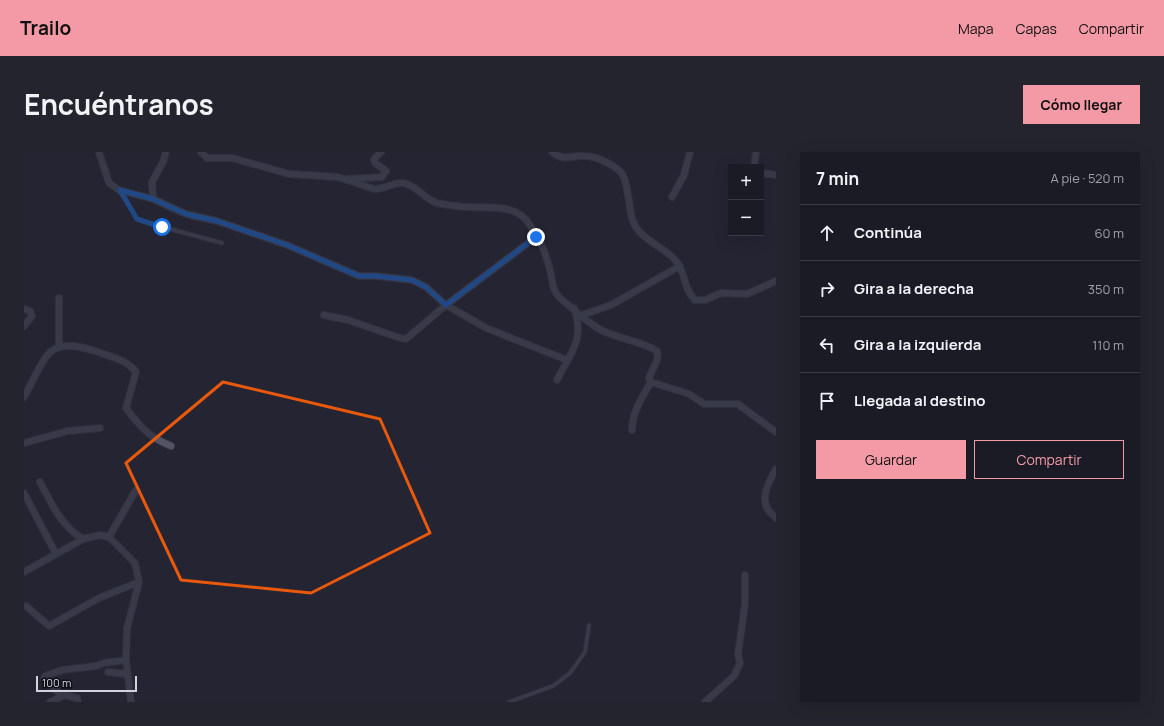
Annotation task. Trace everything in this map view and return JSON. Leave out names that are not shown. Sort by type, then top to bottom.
[{"type":"street","points":[[99,152],[109,183],[120,190],[153,199],[186,214],[217,221],[293,248],[359,276],[376,276],[412,280],[426,287],[446,305],[486,328],[567,360]]},
{"type":"street","points":[[153,199],[152,182],[163,162],[166,152]]},
{"type":"street","points":[[201,152],[207,158],[232,158],[289,174],[353,179],[382,178],[386,171],[375,163],[374,159],[381,152]]},
{"type":"street","points":[[552,152],[559,157],[566,158],[586,156],[606,162],[620,172],[624,177],[627,200],[633,222],[637,228],[674,259],[680,266],[690,296],[694,300],[700,301],[721,293],[747,294],[776,281]]},
{"type":"street","points":[[672,197],[684,175],[690,152]]},
{"type":"street","points":[[754,164],[756,152]]},
{"type":"street","points":[[764,173],[776,175]]},
{"type":"street","points":[[338,177],[379,190],[390,185],[402,183],[412,186],[428,199],[437,203],[467,207],[493,207],[516,211],[528,222],[536,237],[550,267],[551,281],[558,297],[574,308],[601,331],[657,351],[658,356],[649,379],[651,382],[642,397],[632,421],[632,430]]},
{"type":"street","points":[[324,315],[348,320],[406,339],[446,305],[536,237]]},
{"type":"street","points":[[582,315],[611,305],[680,266]]},
{"type":"street","points":[[59,298],[59,346]]},
{"type":"street","points":[[557,380],[578,340],[579,328],[574,308]]},
{"type":"street","points":[[24,309],[30,311],[32,316],[24,326]]},
{"type":"street","points":[[24,397],[45,357],[59,346],[72,344],[129,363],[136,372],[126,408],[141,428],[154,439],[171,446]]},
{"type":"street","points":[[651,382],[689,394],[704,404],[738,404],[776,432]]},
{"type":"street","points":[[24,443],[68,432],[100,428]]},
{"type":"street","points":[[776,469],[765,499],[767,508],[776,518]]},
{"type":"street","points":[[40,482],[58,516],[70,531],[82,539]]},
{"type":"street","points":[[109,537],[136,490]]},
{"type":"street","points":[[24,493],[56,554]]},
{"type":"street","points":[[24,572],[82,539],[100,535],[109,537],[135,563],[139,582],[127,628],[126,660],[131,702]]},
{"type":"street","points":[[705,702],[734,676],[740,663],[738,654],[745,604],[745,575]]},
{"type":"street","points":[[25,605],[49,626],[99,598],[139,582]]},
{"type":"street","points":[[61,695],[44,678],[45,676],[62,670],[96,666],[104,662],[126,660]]},
{"type":"street","points":[[108,672],[128,674]]},
{"type":"street","points":[[50,702],[61,695],[71,695],[77,698],[78,702]]},
{"type":"lane","points":[[120,190],[137,219],[222,244]]},
{"type":"lane","points":[[509,702],[553,686],[570,673],[585,652],[589,625]]},
{"type":"highlighted area","points":[[223,382],[380,419],[430,533],[311,593],[181,580],[126,463]]},
{"type":"route","points":[[162,227],[137,219],[130,210],[120,190],[153,199],[186,214],[217,221],[232,228],[287,245],[311,254],[359,276],[376,276],[412,280],[426,287],[446,305],[536,237]]}]
